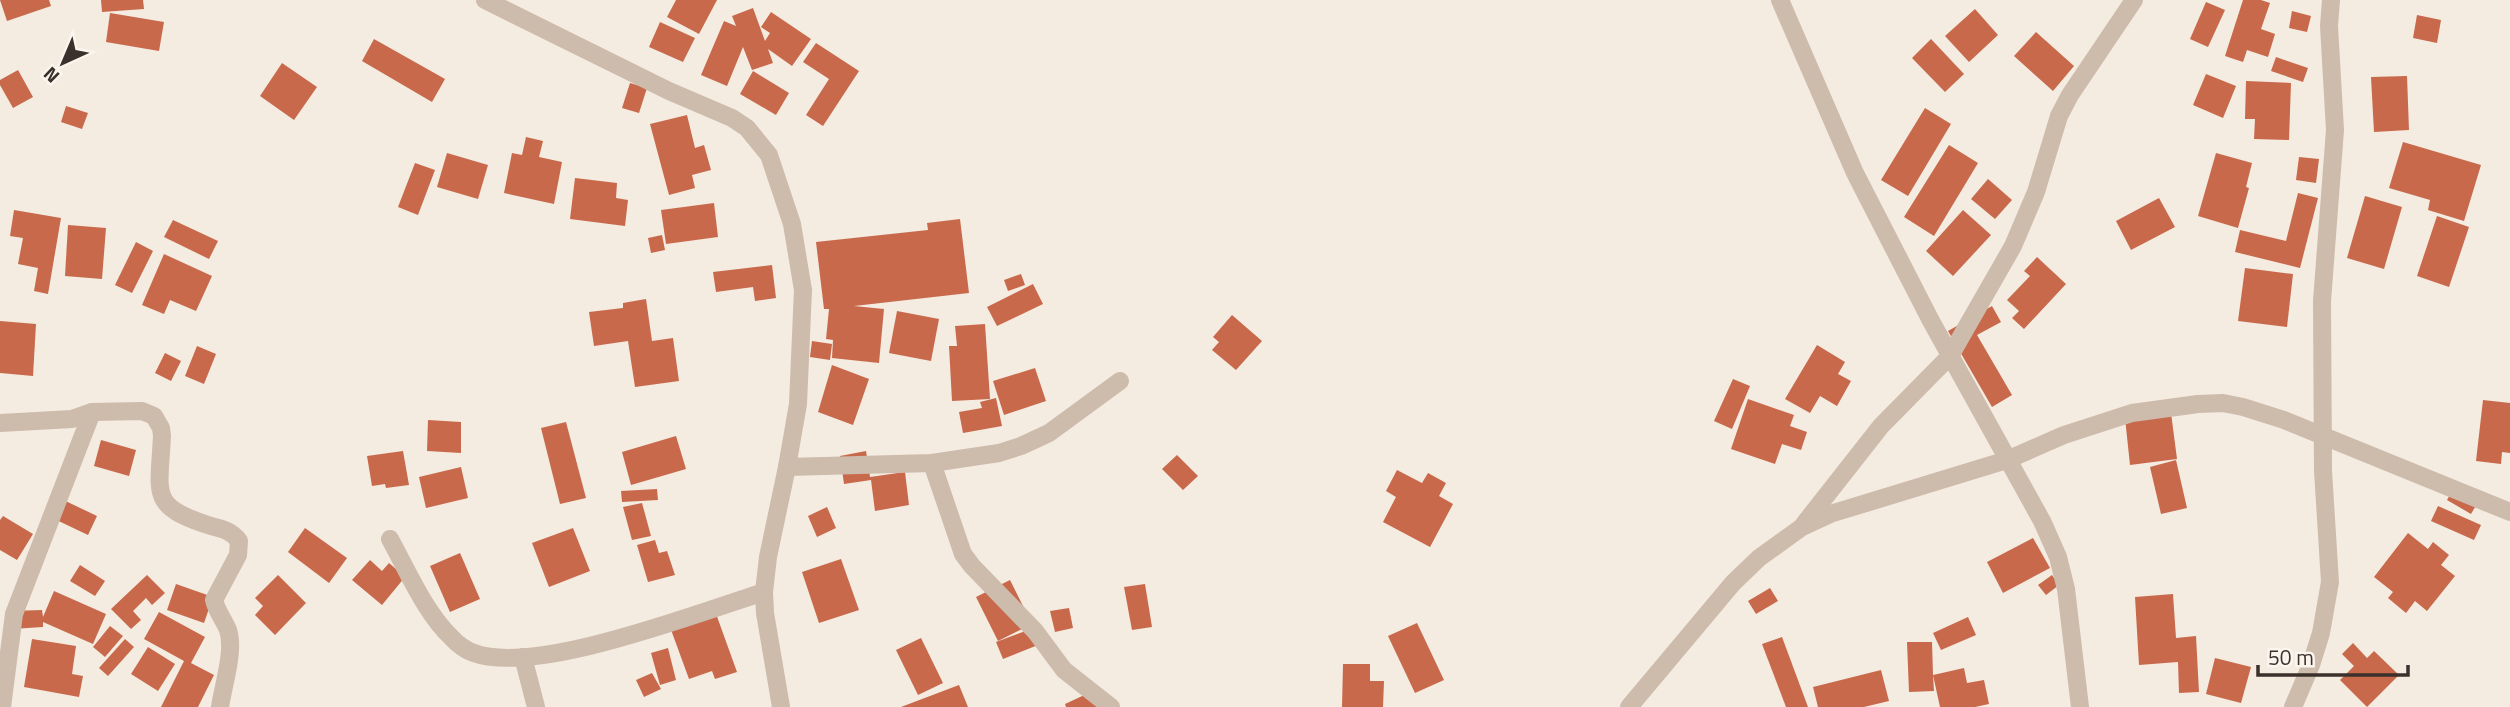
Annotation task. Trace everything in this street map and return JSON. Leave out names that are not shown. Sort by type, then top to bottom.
[{"type":"street","points":[[485,0],[669,91],[732,118],[747,128],[769,155],[792,224],[803,290],[798,404],[788,467],[768,557],[764,592],[781,707]]},
{"type":"street","points":[[1780,0],[1855,173],[1950,356],[2042,521],[2058,557],[2066,589],[2080,707]]},
{"type":"street","points":[[1802,527],[1881,426],[1950,356],[2013,246],[2036,192],[2059,116],[2070,95],[2134,0]]},
{"type":"street","points":[[2293,707],[2318,644],[2330,582],[2323,471],[2322,301],[2334,131],[2329,26],[2332,0]]},
{"type":"street","points":[[788,467],[932,463],[999,453],[1049,433],[1120,381]]},
{"type":"street","points":[[1629,707],[1733,583],[1759,558],[1802,527],[1830,514],[2007,460],[2064,435],[2132,413],[2198,404],[2223,403],[2243,407],[2284,420],[2510,512]]},
{"type":"street","points":[[0,423],[72,419],[92,412],[142,411],[154,416],[161,428],[159,489],[166,505],[183,517],[233,533],[239,541],[238,555],[214,600],[228,630],[230,644],[220,707]]},
{"type":"street","points":[[2,707],[14,614],[92,412]]},
{"type":"street","points":[[932,463],[963,554],[1035,631],[1064,670],[1111,707]]},
{"type":"street","points":[[390,539],[434,617],[452,639],[473,653],[494,657],[542,656],[628,636],[764,592]]},
{"type":"street","points":[[523,657],[536,707]]},
{"type":"building","points":[[0,0],[49,0],[51,6],[7,21]]},
{"type":"building","points":[[101,0],[143,0],[144,9],[102,12]]},
{"type":"building","points":[[676,0],[717,0],[699,34],[667,17]]},
{"type":"building","points":[[2243,0],[2270,3],[2261,29],[2275,34],[2268,57],[2247,50],[2243,62],[2225,56]]},
{"type":"building","points":[[2206,2],[2225,10],[2208,47],[2190,39]]},
{"type":"building","points":[[753,8],[765,41],[770,33],[761,27],[771,12],[811,39],[792,66],[768,49],[773,63],[752,70],[743,47],[727,86],[701,75],[724,21],[736,26],[732,16]]},
{"type":"building","points":[[1975,9],[1998,35],[1969,62],[1945,36]]},
{"type":"building","points":[[2292,11],[2311,16],[2307,32],[2289,28]]},
{"type":"building","points":[[110,13],[164,22],[159,51],[106,42]]},
{"type":"building","points":[[2417,15],[2441,20],[2437,43],[2413,38]]},
{"type":"building","points":[[660,22],[695,38],[683,62],[649,47]]},
{"type":"building","points":[[2036,32],[2074,66],[2053,91],[2014,56]]},
{"type":"building","points":[[374,39],[445,79],[432,102],[362,61]]},
{"type":"building","points":[[1931,39],[1964,74],[1945,92],[1912,58]]},
{"type":"building","points":[[816,43],[859,71],[823,126],[806,115],[829,79],[803,62]]},
{"type":"building","points":[[2276,57],[2308,68],[2303,82],[2271,71]]},
{"type":"building","points":[[282,63],[317,87],[294,120],[260,96]]},
{"type":"building","points":[[18,70],[33,97],[13,108],[0,85],[0,80]]},
{"type":"building","points":[[753,71],[789,93],[776,115],[740,94]]},
{"type":"building","points":[[2206,74],[2236,86],[2223,118],[2193,105]]},
{"type":"building","points":[[2407,76],[2409,130],[2374,132],[2371,77]]},
{"type":"building","points":[[2246,81],[2291,83],[2289,140],[2254,139],[2255,119],[2245,119]]},
{"type":"building","points":[[630,83],[647,88],[639,113],[622,108]]},
{"type":"building","points":[[66,106],[88,113],[82,129],[61,122]]},
{"type":"building","points":[[1925,108],[1951,124],[1908,196],[1881,180]]},
{"type":"building","points":[[687,115],[695,148],[704,145],[711,170],[692,175],[695,188],[669,195],[650,124]]},
{"type":"building","points":[[526,137],[543,141],[539,157],[562,162],[554,204],[504,193],[512,153],[522,155]]},
{"type":"building","points":[[2403,142],[2481,165],[2464,221],[2428,210],[2430,200],[2389,188]]},
{"type":"building","points":[[1949,145],[1978,163],[1934,236],[1904,217]]},
{"type":"building","points":[[447,153],[488,165],[478,199],[437,187]]},
{"type":"building","points":[[2216,153],[2252,163],[2246,187],[2249,188],[2238,228],[2198,216]]},
{"type":"building","points":[[2299,157],[2319,159],[2316,183],[2296,180]]},
{"type":"building","points":[[415,163],[435,170],[418,215],[398,207]]},
{"type":"building","points":[[575,178],[617,183],[616,198],[628,200],[625,226],[570,219]]},
{"type":"building","points":[[1988,179],[2012,200],[1995,219],[1971,199]]},
{"type":"building","points":[[2298,193],[2318,198],[2300,268],[2235,252],[2240,230],[2286,241]]},
{"type":"building","points":[[2365,196],[2402,207],[2384,269],[2347,258]]},
{"type":"building","points":[[2159,198],[2175,227],[2131,250],[2116,221]]},
{"type":"building","points":[[714,203],[718,237],[666,244],[661,210]]},
{"type":"building","points":[[14,210],[61,218],[48,294],[34,291],[38,268],[18,264],[23,238],[10,236]]},
{"type":"building","points":[[1963,210],[1991,235],[1953,276],[1926,251]]},
{"type":"building","points":[[2437,216],[2469,227],[2449,287],[2417,276]]},
{"type":"building","points":[[960,219],[969,293],[854,306],[884,309],[879,363],[832,358],[833,340],[826,339],[829,309],[824,309],[816,242],[928,230],[927,223]]},
{"type":"building","points":[[173,220],[218,241],[209,259],[164,237]]},
{"type":"building","points":[[68,225],[106,228],[102,279],[65,276]]},
{"type":"building","points":[[662,235],[665,250],[651,253],[648,238]]},
{"type":"building","points":[[136,242],[153,251],[132,293],[115,285]]},
{"type":"building","points":[[164,254],[212,276],[196,311],[170,300],[164,314],[142,305]]},
{"type":"building","points":[[2037,257],[2066,284],[2024,329],[2012,318],[2019,311],[2007,300],[2030,276],[2024,271]]},
{"type":"building","points":[[772,265],[776,298],[755,301],[753,287],[716,292],[713,272]]},
{"type":"building","points":[[2245,268],[2293,274],[2287,327],[2238,321]]},
{"type":"building","points":[[1021,274],[1025,285],[1008,291],[1004,280]]},
{"type":"building","points":[[1033,284],[1043,304],[997,326],[987,307]]},
{"type":"building","points":[[646,299],[652,341],[673,338],[679,381],[635,387],[628,341],[594,346],[589,312],[623,308],[623,303]]},
{"type":"building","points":[[1992,306],[2001,322],[1977,335],[2012,395],[1992,407],[1948,331]]},
{"type":"building","points":[[897,311],[939,319],[931,361],[889,353]]},
{"type":"building","points":[[1232,315],[1262,341],[1236,370],[1212,350],[1219,342],[1213,337]]},
{"type":"building","points":[[0,321],[36,324],[33,376],[0,373]]},
{"type":"building","points":[[985,324],[990,399],[952,401],[949,346],[957,346],[955,326]]},
{"type":"building","points":[[812,341],[832,344],[830,360],[810,357]]},
{"type":"building","points":[[1817,345],[1845,362],[1838,374],[1851,381],[1837,406],[1820,396],[1810,413],[1785,399]]},
{"type":"building","points":[[197,346],[216,354],[204,384],[185,376]]},
{"type":"building","points":[[165,353],[181,361],[171,381],[155,373]]},
{"type":"building","points":[[832,365],[869,379],[853,425],[818,412]]},
{"type":"building","points":[[1035,368],[1046,401],[1004,415],[993,381]]},
{"type":"building","points":[[1733,379],[1750,386],[1732,429],[1714,421]]},
{"type":"building","points":[[996,398],[1002,426],[963,433],[959,412],[982,408],[980,402]]},
{"type":"building","points":[[1748,399],[1794,415],[1790,426],[1807,432],[1801,450],[1782,444],[1775,464],[1731,449]]},
{"type":"building","points":[[2483,400],[2510,403],[2510,453],[2502,452],[2501,464],[2476,461]]},
{"type":"building","points":[[2171,413],[2177,459],[2130,465],[2125,418]]},
{"type":"building","points":[[428,420],[461,422],[461,453],[427,451]]},
{"type":"building","points":[[566,422],[586,498],[560,504],[541,428]]},
{"type":"building","points":[[676,436],[686,469],[631,485],[622,452]]},
{"type":"building","points":[[101,440],[136,450],[129,476],[94,466]]},
{"type":"building","points":[[403,451],[409,485],[386,488],[385,484],[372,486],[367,456]]},
{"type":"building","points":[[866,451],[870,477],[905,472],[909,505],[875,511],[871,480],[844,484],[840,456]]},
{"type":"building","points":[[1177,455],[1198,476],[1183,490],[1162,469]]},
{"type":"building","points":[[2176,460],[2187,508],[2161,514],[2150,467]]},
{"type":"building","points":[[461,467],[468,498],[426,508],[419,477]]},
{"type":"building","points":[[1397,470],[1422,483],[1428,473],[1446,483],[1439,496],[1453,504],[1430,547],[1383,522],[1396,497],[1386,491]]},
{"type":"building","points":[[2454,488],[2478,502],[2471,514],[2447,500]]},
{"type":"building","points":[[657,489],[658,500],[622,502],[621,491]]},
{"type":"building","points":[[55,496],[97,516],[88,535],[46,515]]},
{"type":"building","points":[[642,503],[651,536],[632,540],[623,507]]},
{"type":"building","points":[[2438,506],[2481,525],[2474,540],[2431,521]]},
{"type":"building","points":[[827,507],[836,528],[817,537],[808,516]]},
{"type":"building","points":[[3,516],[33,534],[17,560],[0,550],[0,520]]},
{"type":"building","points":[[305,528],[347,558],[329,583],[288,552]]},
{"type":"building","points":[[573,528],[590,571],[549,587],[532,543]]},
{"type":"building","points":[[2408,533],[2428,549],[2433,542],[2449,555],[2441,565],[2455,576],[2427,611],[2415,601],[2406,613],[2388,598],[2393,592],[2374,577]]},
{"type":"building","points":[[2033,538],[2050,568],[2003,593],[1987,562]]},
{"type":"building","points":[[655,540],[659,553],[667,551],[675,575],[648,582],[637,545]]},
{"type":"building","points":[[460,553],[480,599],[450,612],[430,566]]},
{"type":"building","points":[[841,559],[859,610],[819,623],[802,572]]},
{"type":"building","points":[[370,560],[382,571],[389,563],[405,577],[382,605],[352,580]]},
{"type":"building","points":[[80,565],[105,581],[95,596],[70,581]]},
{"type":"building","points":[[147,575],[165,593],[152,605],[146,598],[133,611],[141,620],[131,629],[111,609]]},
{"type":"building","points":[[278,575],[306,603],[275,635],[255,615],[263,606],[255,598]]},
{"type":"building","points":[[2052,575],[2059,585],[2046,595],[2038,585]]},
{"type":"building","points":[[1010,580],[1032,624],[998,641],[976,597]]},
{"type":"building","points":[[176,584],[213,597],[204,623],[167,610]]},
{"type":"building","points":[[1145,584],[1152,627],[1132,630],[1124,587]]},
{"type":"building","points":[[1770,588],[1778,601],[1756,614],[1748,601]]},
{"type":"building","points":[[54,591],[106,614],[93,644],[43,622],[43,627],[12,629],[11,611],[42,610],[43,617]]},
{"type":"building","points":[[2173,594],[2176,638],[2196,636],[2199,692],[2179,693],[2178,662],[2139,665],[2135,597]]},
{"type":"building","points":[[1069,608],[1073,628],[1055,632],[1050,611]]},
{"type":"building","points":[[715,611],[737,672],[715,679],[712,671],[689,679],[670,627]]},
{"type":"building","points":[[159,612],[205,637],[191,663],[214,675],[198,707],[161,707],[184,661],[144,639]]},
{"type":"building","points":[[1968,617],[1976,635],[1941,650],[1933,633]]},
{"type":"building","points":[[1417,623],[1444,680],[1415,693],[1388,636]]},
{"type":"building","points":[[110,626],[123,636],[105,657],[93,647]]},
{"type":"building","points":[[1031,629],[1038,645],[1003,659],[996,642]]},
{"type":"building","points":[[1782,637],[1808,707],[1786,707],[1762,644]]},
{"type":"building","points":[[921,638],[943,683],[918,695],[896,650]]},
{"type":"building","points":[[32,639],[76,646],[72,674],[83,676],[79,697],[24,687]]},
{"type":"building","points":[[125,639],[134,647],[108,676],[99,668]]},
{"type":"building","points":[[1907,642],[1932,642],[1934,691],[1909,692]]},
{"type":"building","points":[[2353,643],[2367,658],[2374,651],[2399,675],[2367,707],[2340,680],[2354,666],[2342,654]]},
{"type":"building","points":[[148,647],[175,664],[158,691],[131,674]]},
{"type":"building","points":[[668,648],[676,680],[660,685],[651,653]]},
{"type":"building","points":[[2215,658],[2251,667],[2241,703],[2206,694]]},
{"type":"building","points":[[1343,664],[1370,664],[1370,681],[1384,681],[1383,707],[1342,707]]},
{"type":"building","points":[[1964,668],[1967,683],[1984,680],[1989,704],[1975,707],[1940,707],[1933,675]]},
{"type":"building","points":[[1881,670],[1889,701],[1864,707],[1818,707],[1813,687]]},
{"type":"building","points":[[652,673],[661,689],[644,697],[636,680]]},
{"type":"building","points":[[959,685],[968,707],[901,707]]},
{"type":"building","points":[[1093,691],[1101,707],[1066,707],[1065,704]]}]
